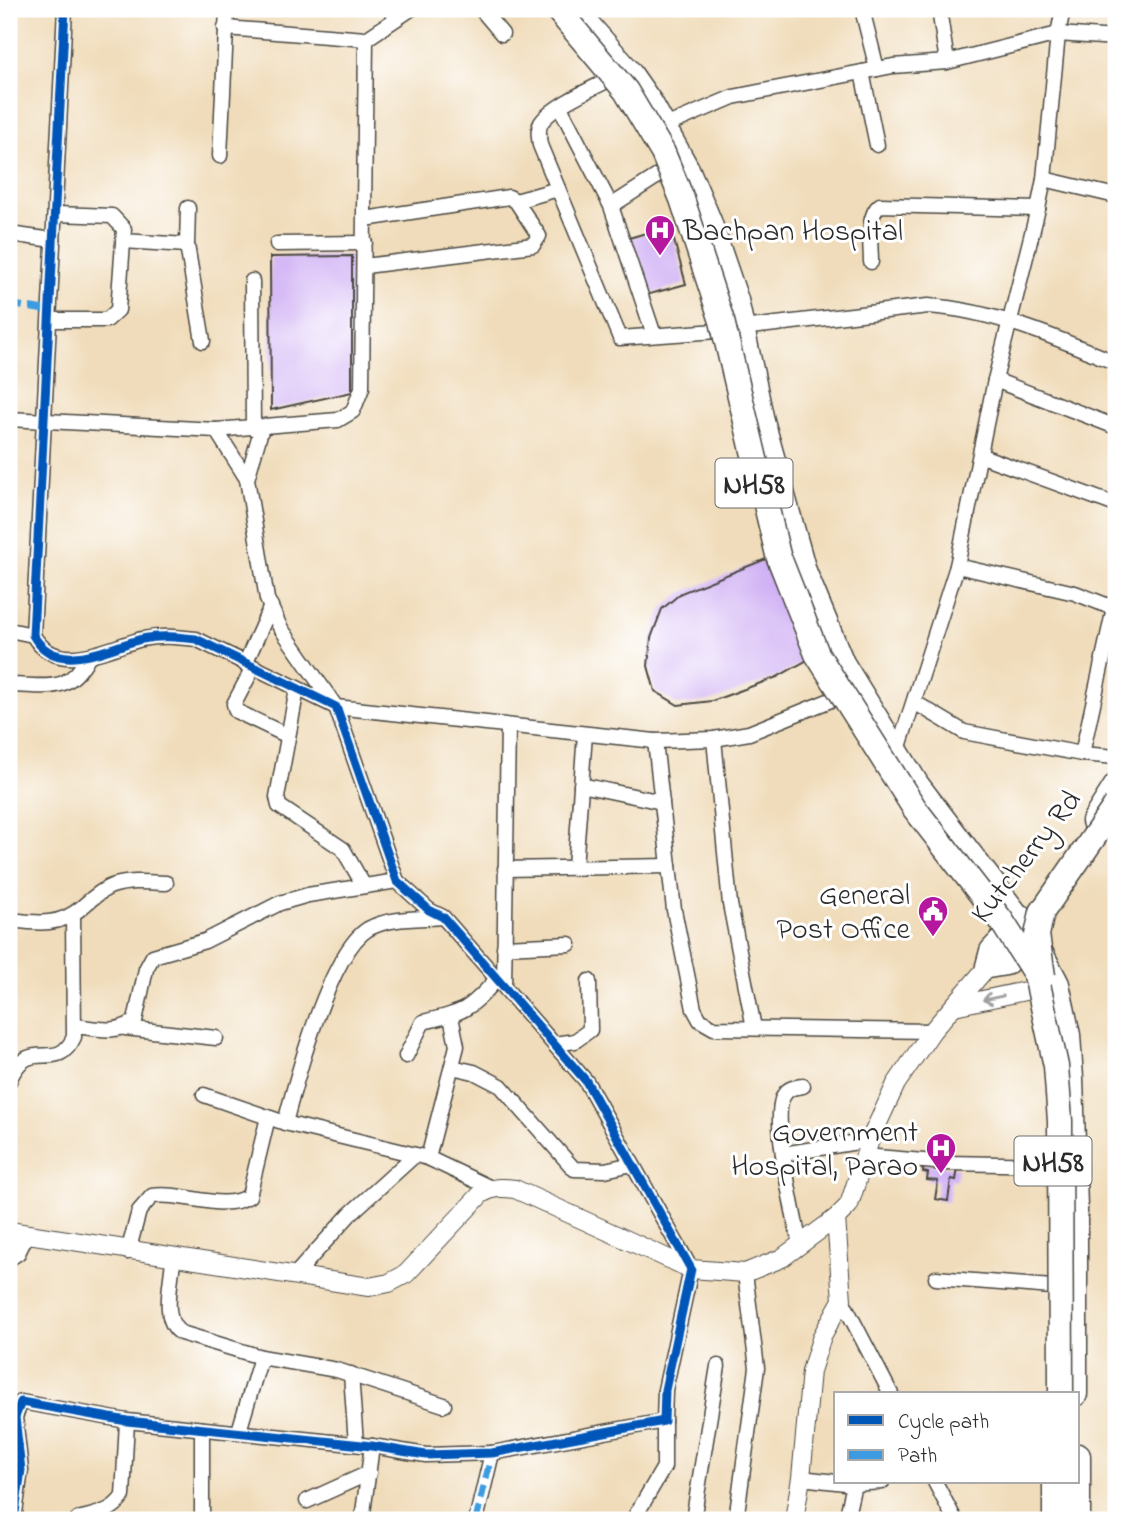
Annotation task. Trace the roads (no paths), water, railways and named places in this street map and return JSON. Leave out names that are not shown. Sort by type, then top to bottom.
[{"type":"highway","name":"NH58","points":[[550,9],[619,75],[665,126],[709,221],[733,288],[762,421],[804,571],[827,630],[845,694],[906,807],[1057,984],[1068,1035],[1071,1078],[1074,1392]]},
{"type":"highway","points":[[557,9],[626,92],[663,153],[682,199],[722,321],[778,555],[817,654],[915,809],[1001,920],[1036,975],[1056,1066],[1060,1121],[1061,1392]]},
{"type":"highway","points":[[568,9],[645,106],[681,174],[704,228],[731,319],[779,515],[822,641],[904,777],[1040,958]]},
{"type":"highway","name":"NH58","points":[[574,9],[619,75],[664,172],[687,230],[717,331],[770,551],[815,663],[897,753],[1018,936],[1047,1042],[1053,1094],[1053,1392]]},
{"type":"highway","name":"Kutcherry Rd","points":[[1018,936],[1116,786]]},
{"type":"highway","points":[[1069,1392],[1067,1138],[1063,1059],[1040,958],[1037,923],[1116,805]]},
{"type":"highway","points":[[988,966],[1006,963],[1018,936],[1057,904],[1116,822]]},
{"type":"highway","points":[[1055,1484],[1055,1520]]},
{"type":"highway","points":[[1062,1520],[1063,1484]]},
{"type":"highway","points":[[1070,1484],[1070,1520]]},
{"type":"highway","points":[[1078,1484],[1078,1520]]},
{"type":"street","points":[[65,9],[33,635],[38,646],[50,655],[88,657],[144,639],[172,636],[196,639],[336,707],[655,741],[714,739],[750,733],[845,694]]},
{"type":"street","points":[[219,156],[227,9]]},
{"type":"street","points":[[225,28],[366,39],[411,9]]},
{"type":"street","points":[[481,9],[502,34]]},
{"type":"street","points":[[862,9],[877,69]]},
{"type":"street","points":[[939,9],[947,62]]},
{"type":"street","points":[[897,753],[957,566],[982,456],[995,380],[1011,325],[1038,209],[1044,179],[1058,34],[1063,9]]},
{"type":"street","points":[[665,126],[733,97],[877,69],[947,62],[1058,34],[1116,38]]},
{"type":"street","points":[[9,419],[216,430],[338,420],[353,411],[362,388],[366,39]]},
{"type":"street","points":[[862,72],[877,145]]},
{"type":"street","points":[[619,75],[560,107],[546,117],[538,131],[540,145],[620,338],[717,331],[928,306],[958,310],[1065,341],[1116,363]]},
{"type":"street","points":[[560,107],[611,206],[654,335]]},
{"type":"street","points":[[611,206],[664,172]]},
{"type":"street","points":[[1044,179],[1116,196]]},
{"type":"street","points":[[365,219],[499,197],[516,201],[558,190]]},
{"type":"street","points":[[365,266],[533,245],[539,236],[537,229],[516,201]]},
{"type":"street","points":[[871,262],[872,218],[874,209],[880,205],[909,203],[1038,209]]},
{"type":"street","points":[[188,208],[187,245],[203,341]]},
{"type":"street","points":[[50,320],[107,320],[113,317],[118,310],[124,229],[112,216],[56,214]]},
{"type":"street","points":[[9,234],[53,240]]},
{"type":"street","points":[[123,240],[187,245]]},
{"type":"street","points":[[277,244],[365,243]]},
{"type":"street","points":[[247,479],[258,427],[252,281]]},
{"type":"street","points":[[995,380],[1116,427]]},
{"type":"street","points":[[216,430],[247,479],[271,606],[281,627],[336,707],[397,881],[429,910],[443,917],[586,1081],[691,1269],[665,1390],[664,1467],[633,1520]]},
{"type":"street","points":[[982,456],[1116,505]]},
{"type":"street","points":[[957,566],[1075,593],[1115,609],[1082,754]]},
{"type":"street","points":[[271,606],[234,704],[236,711],[288,736]]},
{"type":"street","points":[[9,630],[33,635]]},
{"type":"street","points":[[9,685],[59,685],[78,676],[88,657]]},
{"type":"street","points":[[297,689],[277,797],[279,806],[343,849],[364,886]]},
{"type":"street","points":[[914,702],[964,732],[1082,754],[1116,757]]},
{"type":"street","points":[[406,1056],[424,1022],[451,1017],[472,1007],[500,982],[504,947],[508,726]]},
{"type":"street","points":[[575,867],[584,734]]},
{"type":"street","points":[[714,739],[730,904],[754,1028]]},
{"type":"street","points":[[655,741],[669,866],[694,1009],[700,1020],[714,1028],[932,1031]]},
{"type":"street","points":[[581,785],[662,802]]},
{"type":"street","points":[[505,869],[669,866]]},
{"type":"street","points":[[125,1028],[135,1021],[146,969],[153,956],[205,940],[280,903],[397,881]]},
{"type":"street","points":[[9,920],[44,924],[73,915],[108,888],[122,883],[166,883]]},
{"type":"street","points":[[9,1081],[16,1065],[29,1056],[56,1056],[69,1048],[76,1026],[73,915]]},
{"type":"street","points":[[285,1123],[309,1033],[348,953],[367,930],[391,922],[443,917]]},
{"type":"street","points":[[504,947],[569,944]]},
{"type":"street","points":[[204,1095],[285,1123],[422,1157],[491,1188],[515,1189],[691,1269],[745,1273],[782,1258],[836,1218],[849,1205],[867,1148],[896,1084],[932,1031],[988,966]]},
{"type":"street","points":[[554,1044],[575,1041],[590,1030],[589,981]]},
{"type":"street","points":[[954,1006],[1057,984]]},
{"type":"street","points":[[294,1276],[350,1214],[422,1157],[457,1046],[451,1017]]},
{"type":"street","points":[[76,1026],[112,1030],[125,1028],[216,1038]]},
{"type":"street","points":[[452,1067],[474,1072],[501,1086],[574,1170],[605,1170],[632,1164]]},
{"type":"street","points":[[800,1245],[783,1154],[780,1103],[791,1088],[803,1086]]},
{"type":"street","points":[[128,1252],[139,1211],[152,1196],[167,1194],[226,1203],[239,1202],[249,1196],[268,1117]]},
{"type":"street","points":[[783,1154],[867,1148],[947,1163],[1054,1165]]},
{"type":"street","points":[[9,1259],[18,1253],[18,1233],[173,1259],[369,1287],[388,1283],[406,1274],[481,1194],[491,1188]]},
{"type":"street","points":[[836,1218],[842,1300],[890,1392]]},
{"type":"street","points":[[173,1259],[169,1319],[173,1328],[261,1357],[351,1374],[444,1405]]},
{"type":"street","points":[[736,1520],[757,1368],[745,1273]]},
{"type":"street","points":[[936,1278],[1052,1287]]},
{"type":"street","points":[[794,1520],[802,1478],[811,1371],[822,1336],[842,1300]]},
{"type":"street","points":[[239,1432],[261,1357]]},
{"type":"street","points":[[693,1520],[718,1366]]},
{"type":"street","points":[[351,1374],[356,1444]]},
{"type":"street","points":[[14,1520],[22,1470],[12,1410],[21,1402],[127,1421],[356,1444],[426,1455],[492,1453],[664,1421]]},
{"type":"street","points":[[78,1519],[105,1513],[117,1506],[123,1496],[127,1421]]},
{"type":"street","points":[[202,1429],[202,1520]]},
{"type":"street","points":[[362,1520],[372,1446]]},
{"type":"street","points":[[476,1520],[492,1453]]},
{"type":"street","points":[[307,1501],[369,1473]]},
{"type":"street","points":[[802,1478],[834,1482]]},
{"type":"street","points":[[847,1484],[863,1484]]},
{"type":"street","points":[[936,1484],[955,1520]]},
{"type":"street","points":[[846,1520],[854,1485]]},
{"type":"place","name":"Bachpan Hospital","points":[[660,257]]},
{"type":"place","name":"General Post Office","points":[[933,938]]},
{"type":"place","name":"Government Hospital, Parao","points":[[941,1175]]}]
